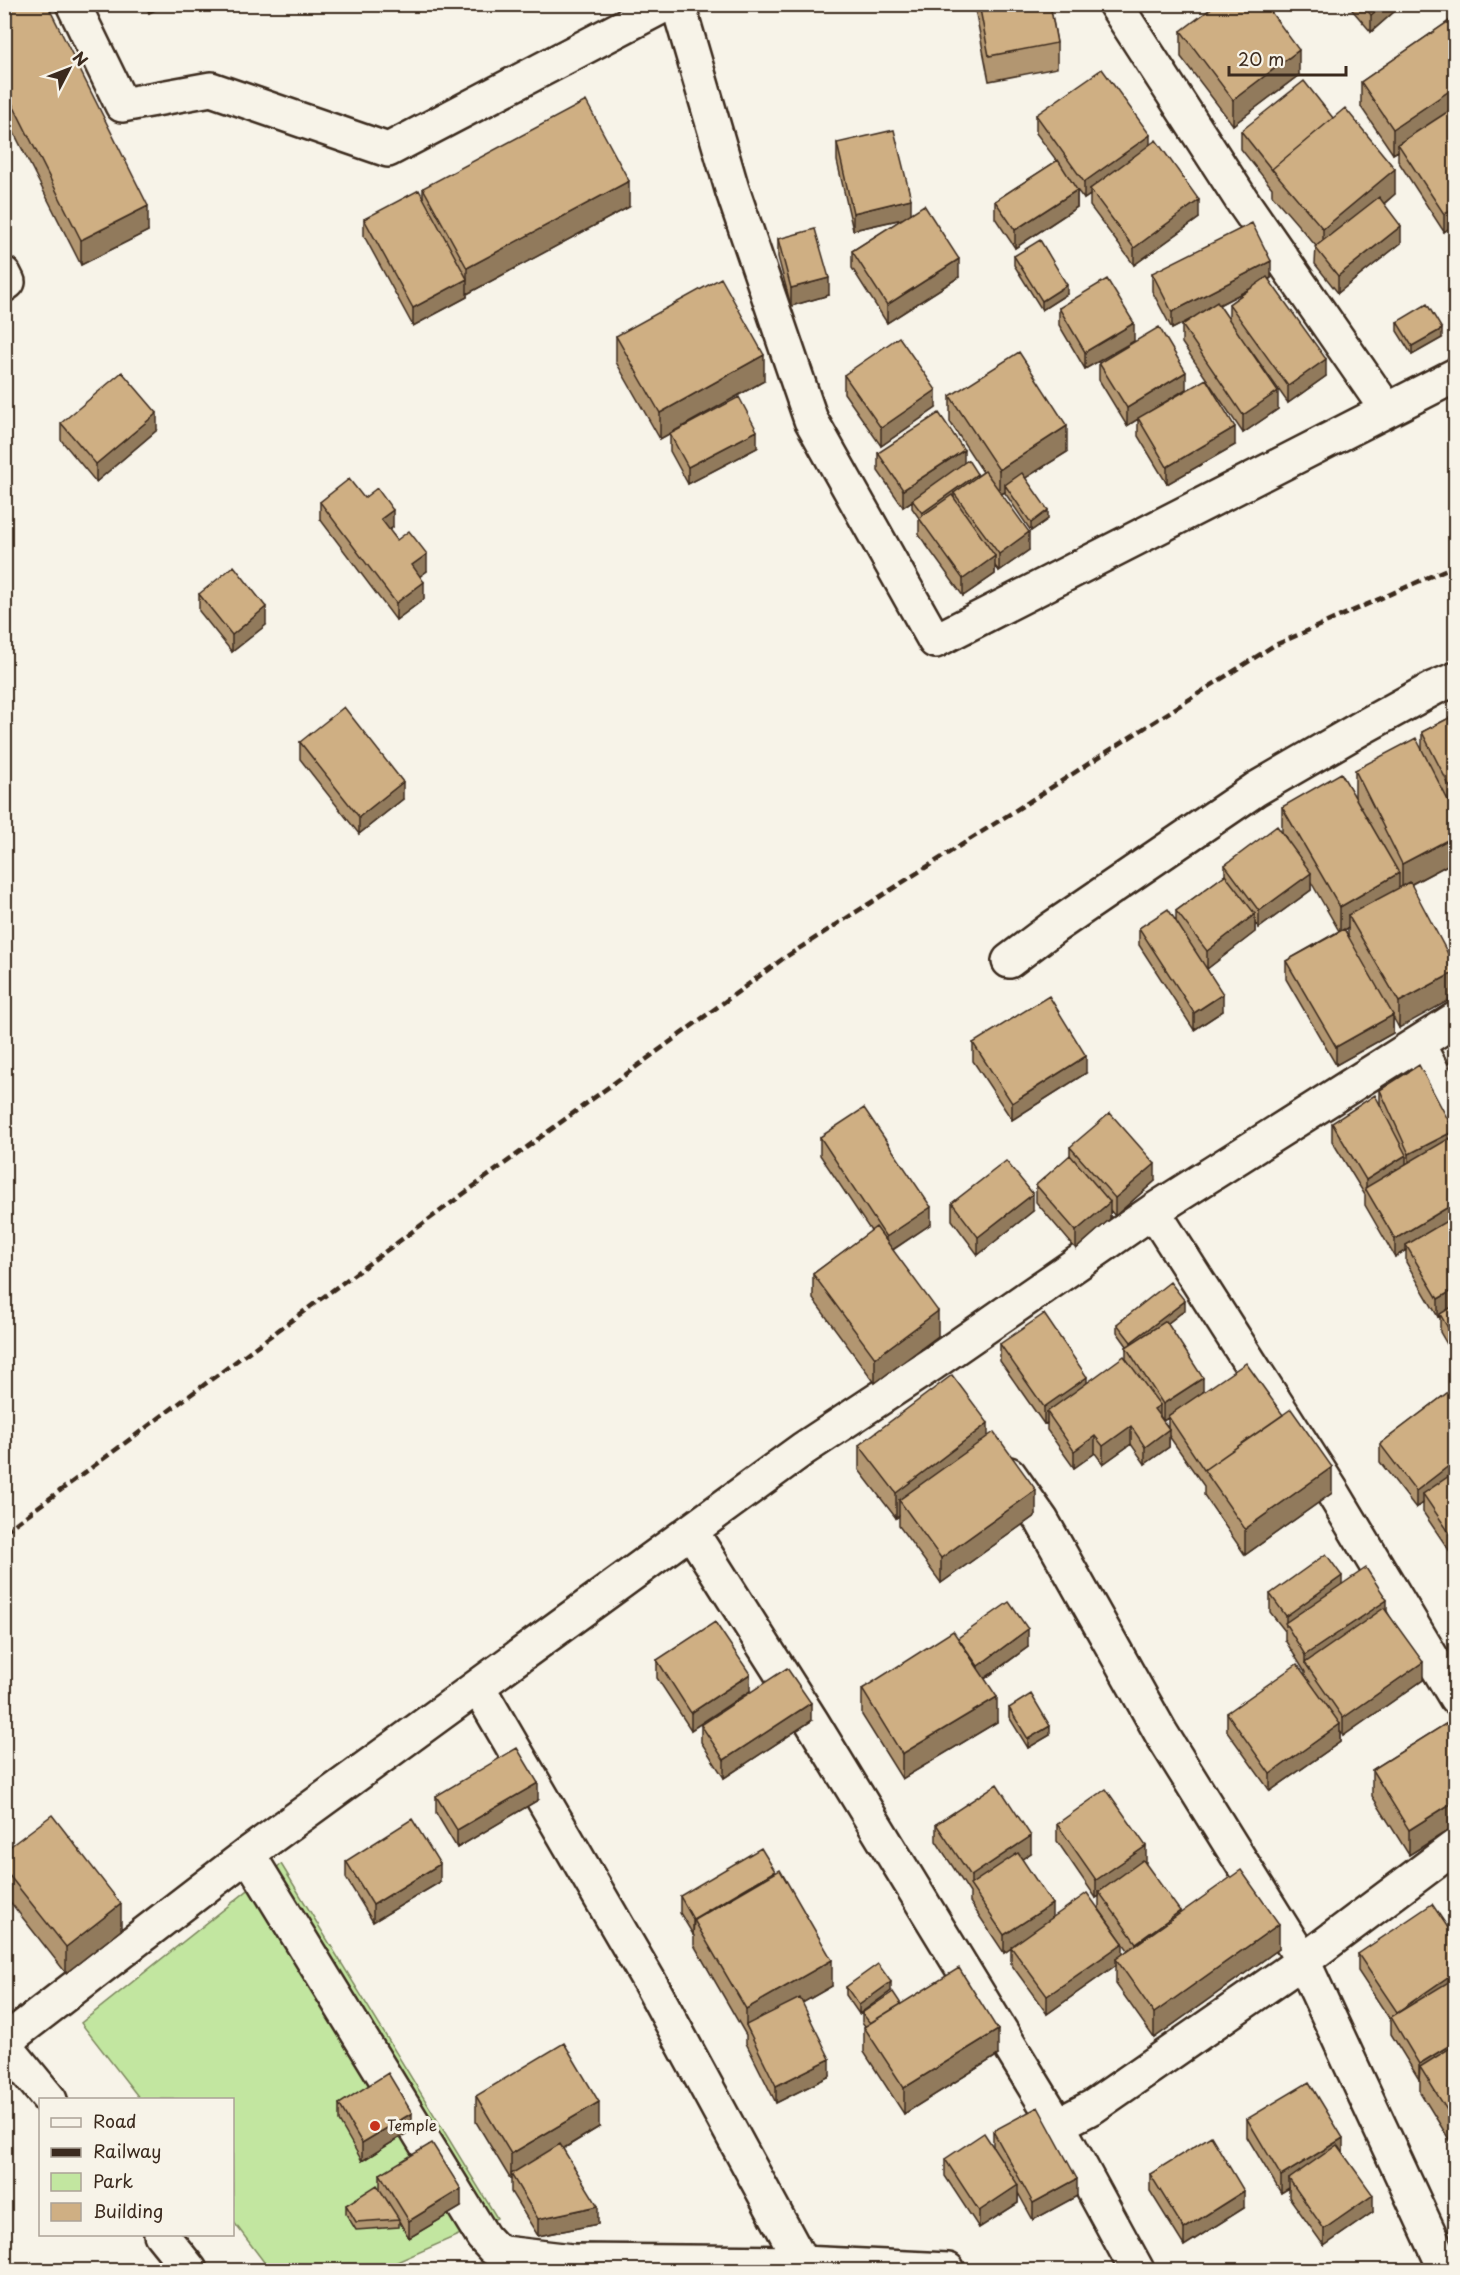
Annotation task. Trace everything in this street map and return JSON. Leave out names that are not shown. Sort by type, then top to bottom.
[{"type":"street","points":[[74,4],[122,105],[211,89],[388,150],[667,4]]},
{"type":"street","points":[[678,4],[732,189],[811,420],[935,641],[1455,375]]},
{"type":"street","points":[[1115,4],[1243,202],[1387,410]]},
{"type":"street","points":[[4,274],[8,282],[4,285]]},
{"type":"street","points":[[1009,961],[1054,927],[1256,789],[1373,721],[1455,679]]},
{"type":"street","points":[[48,2098],[4,2043],[248,1854],[803,1449],[939,1374],[1153,1211],[1328,1099],[1418,1045],[1455,1019]]},
{"type":"street","points":[[1418,1045],[1455,1115]]},
{"type":"street","points":[[1153,1211],[1335,1496],[1455,1698]]},
{"type":"street","points":[[994,1452],[1042,1521],[1161,1733],[1303,1961],[1446,2271]]},
{"type":"street","points":[[691,1531],[812,1722],[1058,2125],[1137,2271]]},
{"type":"street","points":[[478,1687],[649,1981],[802,2263]]},
{"type":"street","points":[[1058,2125],[1095,2106],[1303,1961],[1455,1846]]},
{"type":"street","points":[[248,1854],[483,2237],[493,2248],[502,2253],[573,2266],[802,2263],[948,2271]]},
{"type":"street","points":[[162,2236],[190,2271]]},
{"type":"green space","points":[[281,1864],[497,2218],[379,2270],[270,2270],[234,2222],[234,2098],[139,2098],[81,2023]]},
{"type":"building","points":[[7,4],[47,4],[148,206],[81,240],[4,87],[4,6]]},
{"type":"building","points":[[979,4],[1050,4],[1057,43],[989,56]]},
{"type":"building","points":[[1217,4],[1265,4],[1299,50],[1233,100],[1181,31]]},
{"type":"building","points":[[1362,4],[1383,4],[1371,15]]},
{"type":"building","points":[[1455,17],[1455,87],[1393,129],[1361,82]]},
{"type":"building","points":[[1102,69],[1150,135],[1084,182],[1036,115]]},
{"type":"building","points":[[1304,81],[1333,118],[1272,170],[1241,131]]},
{"type":"building","points":[[586,101],[629,181],[467,268],[423,188]]},
{"type":"building","points":[[1455,107],[1455,207],[1444,214],[1398,144]]},
{"type":"building","points":[[1345,108],[1395,169],[1323,229],[1272,169]]},
{"type":"building","points":[[894,130],[911,199],[853,213],[837,143]]},
{"type":"building","points":[[1156,140],[1199,200],[1134,248],[1090,189]]},
{"type":"building","points":[[1058,160],[1077,190],[1015,230],[995,201]]},
{"type":"building","points":[[419,190],[467,279],[413,308],[364,219]]},
{"type":"building","points":[[1379,197],[1401,226],[1338,276],[1315,247]]},
{"type":"building","points":[[924,205],[959,259],[887,305],[852,251]]},
{"type":"building","points":[[1252,223],[1271,261],[1172,312],[1152,273]]},
{"type":"building","points":[[815,229],[829,278],[791,288],[778,239]]},
{"type":"building","points":[[1040,240],[1067,285],[1042,301],[1014,256]]},
{"type":"building","points":[[1267,277],[1326,359],[1288,386],[1229,304]]},
{"type":"building","points":[[721,278],[764,355],[660,413],[616,336]]},
{"type":"building","points":[[1107,279],[1134,323],[1085,352],[1059,308]]},
{"type":"building","points":[[1217,302],[1278,391],[1243,415],[1182,325]]},
{"type":"building","points":[[1427,304],[1442,329],[1412,346],[1397,322]]},
{"type":"building","points":[[1159,327],[1186,372],[1127,408],[1099,363]]},
{"type":"building","points":[[899,337],[936,390],[881,428],[844,375]]},
{"type":"building","points":[[1019,352],[1067,426],[999,470],[950,396]]},
{"type":"building","points":[[122,372],[157,413],[96,464],[61,423]]},
{"type":"building","points":[[1206,379],[1235,427],[1167,467],[1138,418]]},
{"type":"building","points":[[739,397],[757,431],[688,467],[670,434]]},
{"type":"building","points":[[939,413],[964,450],[903,490],[878,453]]},
{"type":"building","points":[[968,460],[977,474],[922,513],[912,500]]},
{"type":"building","points":[[985,471],[1029,532],[999,554],[954,493]]},
{"type":"building","points":[[1022,473],[1048,510],[1031,523],[1005,485]]},
{"type":"building","points":[[349,479],[364,498],[377,488],[393,510],[381,519],[397,540],[409,531],[427,554],[412,565],[424,582],[396,603],[320,502]]},
{"type":"building","points":[[952,495],[995,556],[963,579],[919,518]]},
{"type":"building","points":[[234,566],[266,607],[232,635],[199,594]]},
{"type":"building","points":[[344,707],[403,782],[359,817],[300,742]]},
{"type":"building","points":[[1455,715],[1455,797],[1422,732]]},
{"type":"building","points":[[1416,738],[1455,814],[1455,836],[1402,864],[1355,770]]},
{"type":"building","points":[[1341,773],[1399,873],[1340,907],[1282,807]]},
{"type":"building","points":[[1277,826],[1311,873],[1259,911],[1225,865]]},
{"type":"building","points":[[1225,875],[1255,914],[1207,951],[1176,911]]},
{"type":"building","points":[[1410,882],[1455,967],[1455,972],[1399,1002],[1348,915]]},
{"type":"building","points":[[1168,909],[1223,994],[1194,1013],[1139,928]]},
{"type":"building","points":[[1344,929],[1393,1015],[1336,1047],[1286,961]]},
{"type":"building","points":[[1049,996],[1086,1056],[1012,1103],[973,1043]]},
{"type":"building","points":[[1419,1065],[1454,1131],[1409,1154],[1380,1090]]},
{"type":"building","points":[[1375,1095],[1406,1155],[1366,1180],[1332,1123]]},
{"type":"building","points":[[864,1108],[931,1207],[886,1237],[820,1137]]},
{"type":"building","points":[[1110,1113],[1155,1164],[1115,1198],[1070,1147]]},
{"type":"building","points":[[1450,1138],[1455,1146],[1455,1203],[1395,1239],[1365,1188]]},
{"type":"building","points":[[1070,1155],[1110,1202],[1076,1231],[1036,1185]]},
{"type":"building","points":[[1006,1161],[1033,1194],[978,1237],[952,1203]]},
{"type":"building","points":[[1455,1216],[1455,1289],[1438,1299],[1406,1245]]},
{"type":"building","points":[[876,1227],[938,1311],[875,1358],[813,1274]]},
{"type":"building","points":[[1170,1282],[1185,1301],[1131,1342],[1117,1324]]},
{"type":"building","points":[[1455,1305],[1455,1340],[1440,1314]]},
{"type":"building","points":[[1044,1314],[1087,1377],[1044,1407],[1000,1344]]},
{"type":"building","points":[[1166,1321],[1203,1378],[1163,1404],[1126,1347]]},
{"type":"building","points":[[1124,1356],[1160,1405],[1154,1409],[1169,1429],[1145,1447],[1131,1426],[1103,1446],[1095,1436],[1074,1451],[1047,1412]]},
{"type":"building","points":[[1246,1363],[1283,1415],[1204,1470],[1168,1416]]},
{"type":"building","points":[[952,1375],[988,1423],[896,1493],[859,1445]]},
{"type":"building","points":[[1455,1387],[1455,1461],[1416,1491],[1380,1444]]},
{"type":"building","points":[[1291,1409],[1332,1467],[1245,1529],[1204,1470]]},
{"type":"building","points":[[994,1432],[1036,1490],[941,1558],[899,1500]]},
{"type":"building","points":[[1455,1472],[1455,1541],[1423,1494]]},
{"type":"building","points":[[1326,1554],[1342,1576],[1286,1616],[1270,1594]]},
{"type":"building","points":[[1366,1568],[1387,1600],[1305,1655],[1285,1623]]},
{"type":"building","points":[[1009,1602],[1028,1629],[978,1666],[958,1638]]},
{"type":"building","points":[[1384,1608],[1423,1662],[1343,1718],[1305,1663]]},
{"type":"building","points":[[715,1622],[750,1674],[691,1713],[657,1660]]},
{"type":"building","points":[[953,1631],[997,1697],[902,1754],[862,1689]]},
{"type":"building","points":[[1297,1664],[1340,1724],[1270,1774],[1227,1713]]},
{"type":"building","points":[[787,1668],[811,1703],[724,1760],[701,1725]]},
{"type":"building","points":[[1031,1694],[1050,1726],[1028,1739],[1009,1708]]},
{"type":"building","points":[[1455,1718],[1455,1801],[1409,1830],[1372,1770]]},
{"type":"building","points":[[517,1748],[538,1783],[457,1830],[436,1796]]},
{"type":"building","points":[[997,1784],[1031,1836],[971,1876],[936,1824]]},
{"type":"building","points":[[1106,1789],[1146,1846],[1096,1880],[1057,1824]]},
{"type":"building","points":[[52,1815],[121,1904],[66,1947],[4,1869],[4,1851]]},
{"type":"building","points":[[412,1819],[440,1864],[373,1905],[346,1861]]},
{"type":"building","points":[[761,1848],[775,1871],[693,1919],[680,1896]]},
{"type":"building","points":[[1018,1853],[1052,1904],[1004,1935],[970,1885]]},
{"type":"building","points":[[1143,1860],[1180,1911],[1136,1943],[1099,1892]]},
{"type":"building","points":[[780,1870],[832,1960],[746,2009],[694,1920]]},
{"type":"building","points":[[1241,1870],[1279,1924],[1154,2013],[1116,1959]]},
{"type":"building","points":[[1087,1893],[1123,1943],[1047,1996],[1011,1947]]},
{"type":"building","points":[[1432,1904],[1455,1938],[1455,1972],[1397,2012],[1358,1954]]},
{"type":"building","points":[[878,1964],[891,1982],[859,2005],[846,1987]]},
{"type":"building","points":[[959,1968],[998,2030],[904,2088],[864,2027]]},
{"type":"building","points":[[1455,1978],[1455,2042],[1419,2064],[1391,2017]]},
{"type":"building","points":[[893,1992],[901,2004],[870,2023],[862,2013]]},
{"type":"building","points":[[800,1998],[830,2059],[776,2086],[746,2025]]},
{"type":"building","points":[[564,2043],[599,2102],[511,2154],[476,2096]]},
{"type":"building","points":[[1455,2045],[1455,2123],[1420,2067]]},
{"type":"building","points":[[388,2073],[412,2113],[362,2143],[339,2104]]},
{"type":"building","points":[[1309,2082],[1343,2138],[1281,2176],[1247,2119]]},
{"type":"building","points":[[1038,2107],[1077,2179],[1033,2203],[993,2131]]},
{"type":"building","points":[[984,2133],[1018,2185],[979,2211],[945,2159]]},
{"type":"building","points":[[1211,2136],[1244,2191],[1184,2229],[1150,2174]]},
{"type":"building","points":[[432,2143],[461,2189],[409,2221],[380,2174]]},
{"type":"building","points":[[560,2144],[598,2206],[538,2219],[511,2174]]},
{"type":"building","points":[[1337,2145],[1373,2195],[1324,2229],[1289,2179]]},
{"type":"building","points":[[377,2185],[399,2219],[356,2222],[346,2205]]},
{"type":"railway","points":[[4,1532],[784,958],[1273,646],[1456,565]]},
{"type":"place","name":"Temple","points":[[375,2126]]}]
